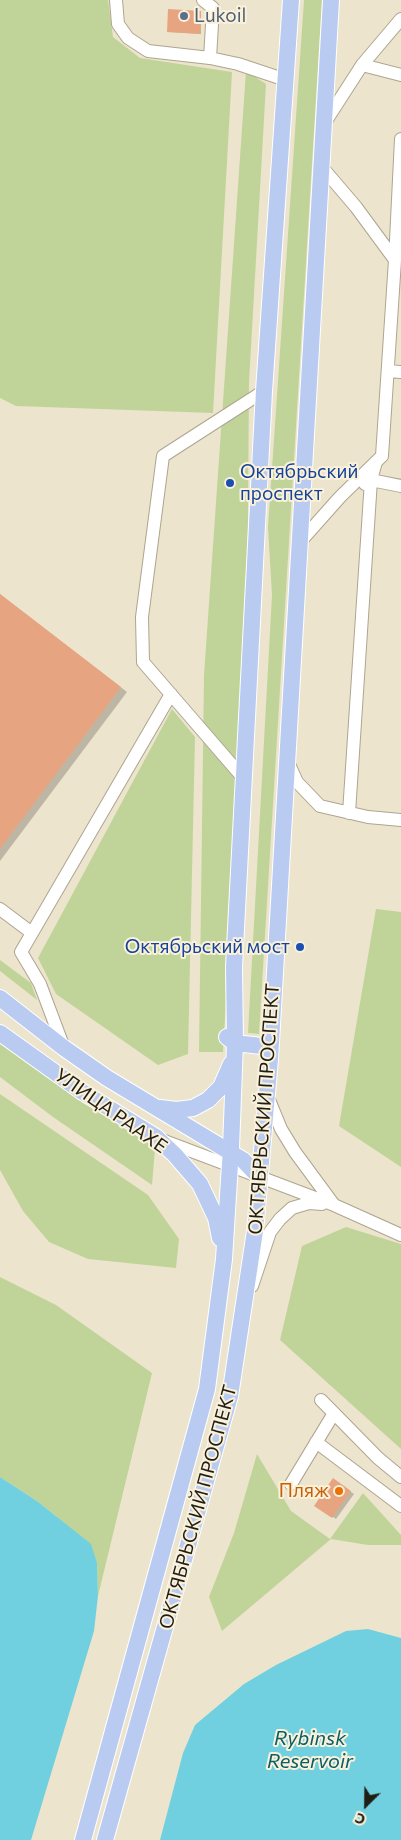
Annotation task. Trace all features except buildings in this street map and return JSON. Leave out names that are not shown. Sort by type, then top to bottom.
[{"type":"main road","points":[[158,1108],[176,1110],[193,1108],[208,1100],[221,1087],[234,1050],[223,1030],[226,920],[238,904],[264,391],[291,0]]},
{"type":"main road","name":"ОКТЯБРЬСКИЙ ПРОСПЕКТ","points":[[105,1840],[230,1396],[245,1308],[255,1231],[270,1047],[331,0]]},
{"type":"main road","name":"УЛИЦА РААХЕ","points":[[0,998],[64,1048],[107,1078],[158,1108],[230,1159],[243,1160],[260,1178]]},
{"type":"main road","name":"УЛИЦА РААХЕ","points":[[0,1033],[81,1091],[156,1138],[175,1155],[200,1184],[216,1218],[224,1259]]},
{"type":"main road","points":[[234,1050],[270,1047]]},
{"type":"main road","name":"ОКТЯБРЬСКИЙ ПРОСПЕКТ","points":[[83,1840],[207,1389],[224,1259],[234,1050]]},
{"type":"street","points":[[116,0],[118,24],[128,38],[148,50],[210,58],[238,64],[286,80]]},
{"type":"street","points":[[203,0],[213,8],[210,58]]},
{"type":"street","points":[[323,125],[362,65],[401,19]]},
{"type":"street","points":[[362,65],[401,75]]},
{"type":"street","points":[[300,542],[340,497],[382,456],[397,266],[401,139]]},
{"type":"street","points":[[321,166],[356,207],[397,266]]},
{"type":"street","points":[[388,372],[401,372]]},
{"type":"street","points":[[244,780],[143,662],[142,617],[163,456],[264,391]]},
{"type":"street","points":[[349,813],[371,480],[376,462]]},
{"type":"street","points":[[340,497],[371,480],[401,486]]},
{"type":"street","points":[[64,1048],[40,984],[21,952],[171,694]]},
{"type":"street","points":[[287,759],[297,782],[320,806],[368,817],[401,820]]},
{"type":"street","points":[[0,909],[32,933]]},
{"type":"street","points":[[267,1093],[281,1129],[295,1152],[334,1205]]},
{"type":"street","points":[[156,1138],[230,1159]]},
{"type":"street","points":[[260,1178],[334,1205],[401,1235]]},
{"type":"street","points":[[245,1308],[270,1232],[280,1219],[292,1208],[309,1203],[334,1205]]},
{"type":"street","points":[[321,1400],[378,1458],[401,1478]]},
{"type":"street","points":[[291,1484],[334,1413]]},
{"type":"street","points":[[316,1442],[401,1506]]},
{"type":"green space","points":[[0,0],[108,0],[113,37],[140,58],[232,72],[213,413],[16,406],[0,398]]},
{"type":"green space","points":[[304,0],[322,0],[259,1034],[248,1033],[272,595],[268,527]]},
{"type":"green space","points":[[246,71],[266,84],[249,382],[247,642],[223,1052],[199,1052],[204,675]]},
{"type":"green space","points":[[172,709],[195,737],[188,1054],[158,1065],[56,994],[38,958]]},
{"type":"green space","points":[[376,909],[401,912],[401,1167],[339,1126]]},
{"type":"green space","points":[[0,960],[31,983],[37,1000],[0,971]]},
{"type":"green space","points":[[0,1033],[156,1137],[152,1185],[53,1117],[0,1077]]},
{"type":"green space","points":[[0,1094],[148,1195],[179,1239],[176,1268],[88,1259],[49,1242],[23,1211],[0,1170]]},
{"type":"green space","points":[[346,1227],[401,1244],[401,1449],[280,1340],[302,1246]]},
{"type":"green space","points":[[0,1277],[56,1305],[152,1373],[98,1596],[97,1563],[56,1516],[0,1477]]},
{"type":"green space","points":[[257,1454],[291,1511],[330,1539],[363,1493],[401,1535],[401,1545],[368,1545],[331,1539],[222,1631],[209,1597],[234,1533]]},
{"type":"water","points":[[0,1477],[37,1501],[91,1544],[97,1563],[98,1596],[94,1631],[31,1840],[0,1840]]},
{"type":"water","name":"Rybinsk Reservoir","points":[[368,1629],[401,1638],[401,1840],[160,1840],[183,1753],[195,1725],[244,1684],[276,1665],[346,1631]]},
{"type":"place","name":"Lukoil","points":[[184,16]]},
{"type":"place","name":"Октябрьский проспект","points":[[230,483]]},
{"type":"place","name":"Октябрьский мост","points":[[300,947]]},
{"type":"place","name":"Пляж","points":[[339,1491]]}]
